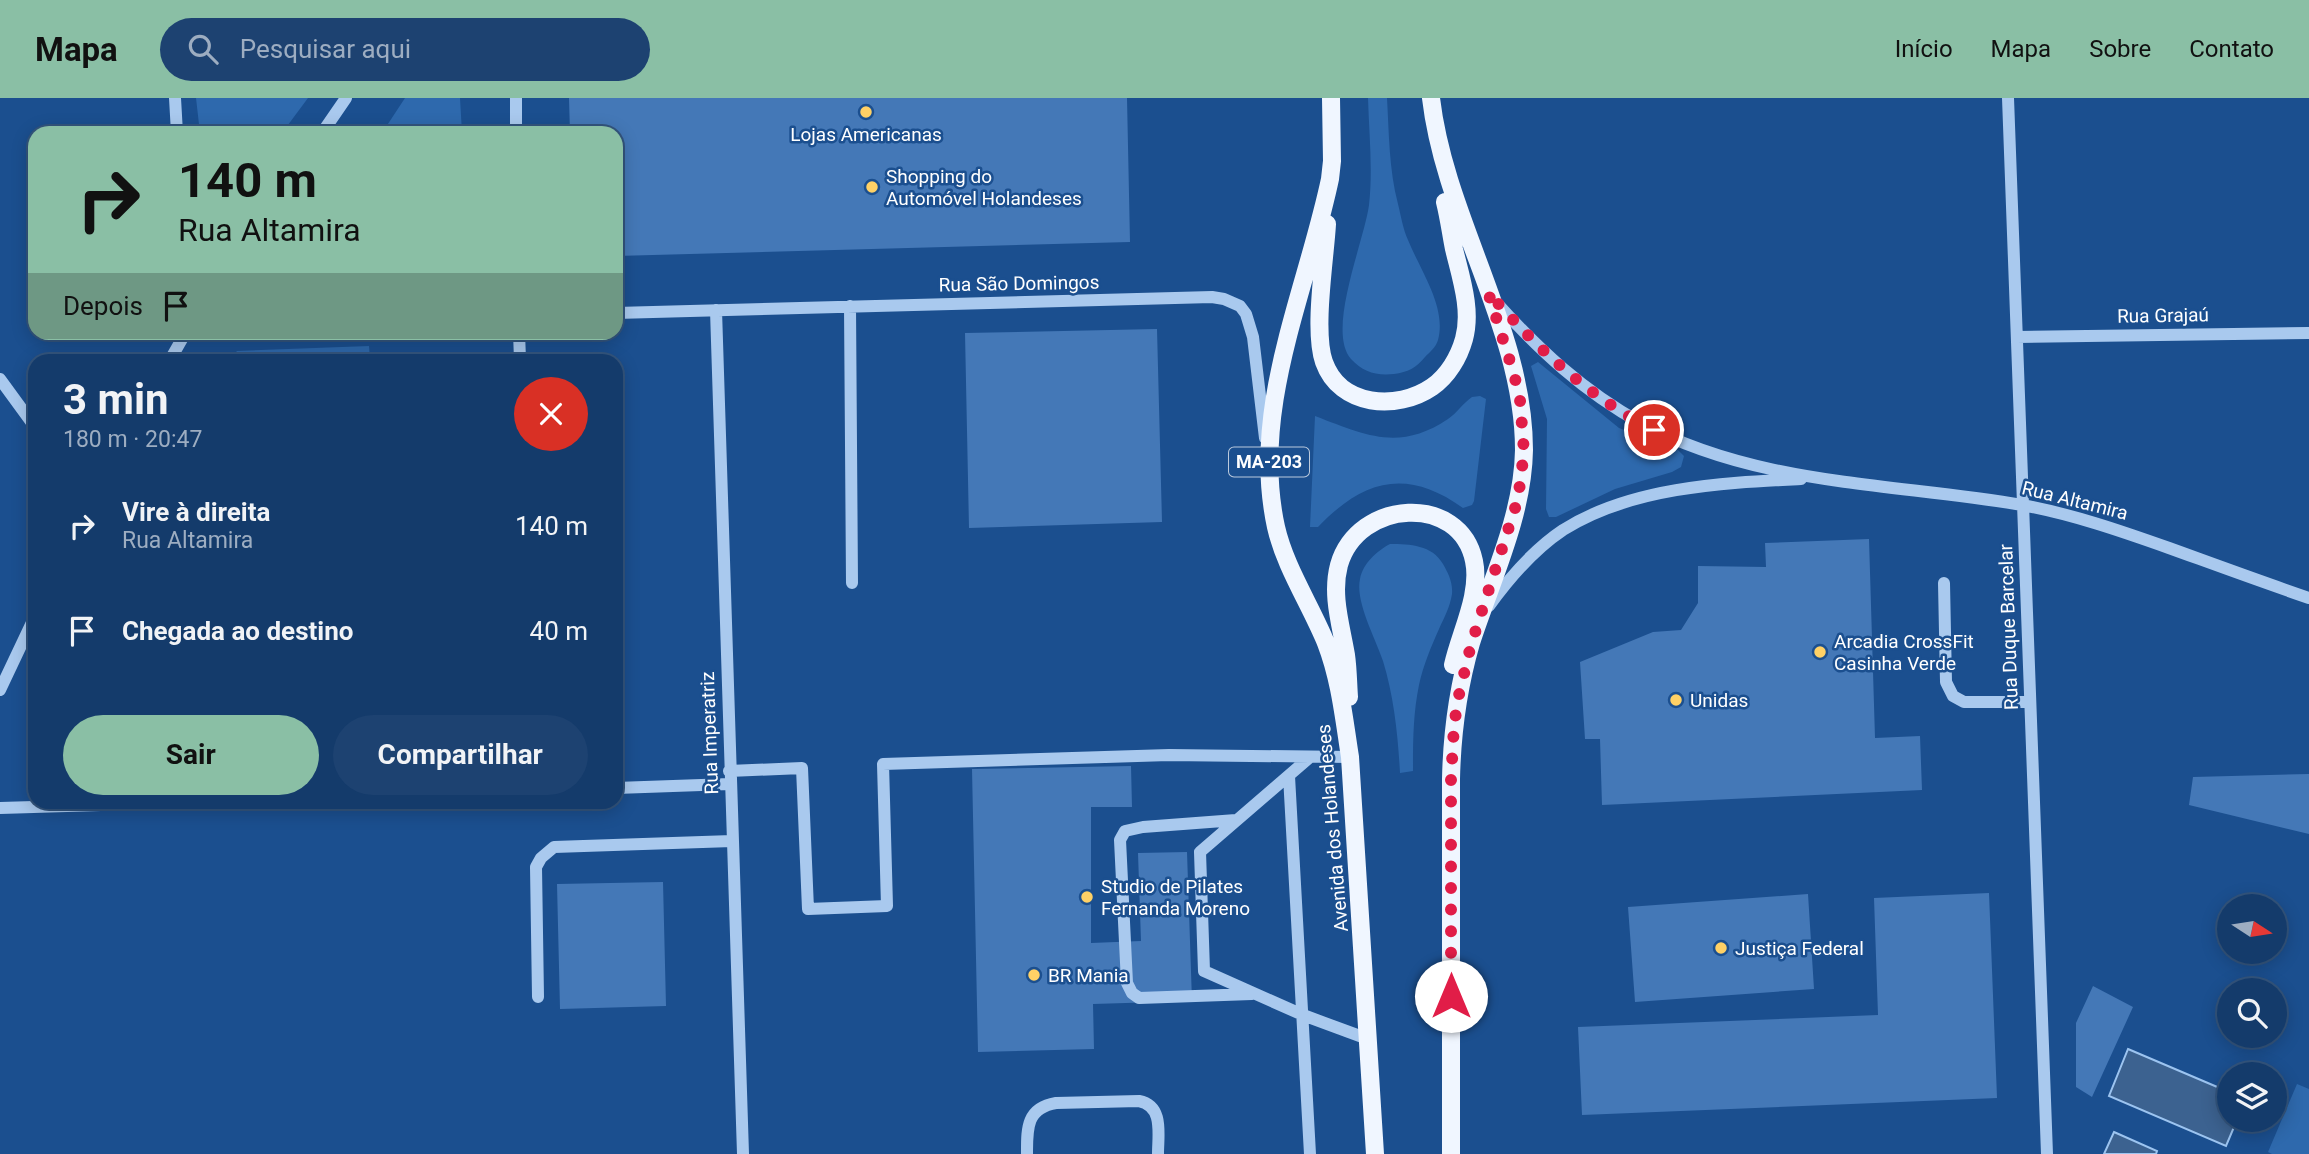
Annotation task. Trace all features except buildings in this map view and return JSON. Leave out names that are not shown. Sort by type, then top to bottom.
[{"type":"main road","name":"Avenida dos Holandeses","points":[[1331,98],[1332,161],[1324,208],[1276,384],[1270,436],[1270,483],[1279,541],[1315,618],[1333,667],[1343,710],[1350,757],[1375,1154]]},
{"type":"main road","points":[[1332,161],[1321,317],[1323,359],[1334,381],[1350,394],[1389,402],[1413,397],[1434,386],[1452,365],[1463,344],[1467,319],[1443,190],[1431,98]]},
{"type":"main road","points":[[1431,98],[1436,133],[1449,183],[1514,374],[1520,400],[1524,452],[1522,476],[1511,524],[1479,619],[1458,699],[1451,750],[1451,1154]]},
{"type":"main road","points":[[1350,757],[1348,678],[1336,597],[1340,563],[1352,539],[1368,524],[1384,516],[1398,513],[1436,517],[1465,538],[1474,560],[1475,574],[1471,606],[1450,679],[1448,719],[1451,779]]},
{"type":"street","points":[[175,98],[177,126]]},
{"type":"street","points":[[327,126],[346,98]]},
{"type":"street","points":[[516,98],[516,126]]},
{"type":"street","name":"Rua Duque Barcelar","points":[[2008,98],[2047,1154]]},
{"type":"street","name":"Rua Altamira","points":[[1488,292],[1546,355],[1596,395],[1639,422],[1706,452],[1744,463],[1822,478],[2022,505],[2073,516],[2309,598]]},
{"type":"street","name":"Rua São Domingos","points":[[623,313],[1212,297],[1229,301],[1240,306],[1246,314],[1253,337],[1270,483]]},
{"type":"street","points":[[850,306],[852,583]]},
{"type":"street","name":"Rua Imperatriz","points":[[716,310],[743,1154]]},
{"type":"street","name":"Rua Grajaú","points":[[2017,337],[2309,333]]},
{"type":"street","points":[[0,379],[28,417]]},
{"type":"street","name":"Rua Altamira","points":[[1479,619],[1527,559],[1585,518],[1648,497],[1687,488],[1726,482],[1822,478]]},
{"type":"street","points":[[1944,583],[1946,682],[1952,696],[1964,702],[2030,702]]},
{"type":"street","points":[[0,690],[28,631]]},
{"type":"street","points":[[729,771],[802,768],[807,909],[887,906],[883,764],[1169,755],[1350,757]]},
{"type":"street","points":[[1309,758],[1200,852],[1204,971],[1303,1015],[1368,1039]]},
{"type":"street","points":[[1289,776],[1310,1154]]},
{"type":"street","points":[[623,788],[730,785]]},
{"type":"street","points":[[0,808],[28,807]]},
{"type":"street","points":[[1237,820],[1143,827],[1125,831],[1120,840],[1127,983],[1132,993],[1139,998],[1255,994]]},
{"type":"street","points":[[538,997],[536,867],[548,851],[554,847],[732,841]]},
{"type":"street","points":[[1027,1154],[1027,1130],[1035,1112],[1044,1105],[1139,1101],[1147,1102],[1157,1114],[1158,1154]]},
{"type":"shaded area","points":[[196,98],[308,98],[287,126],[199,126]]},
{"type":"shaded area","points":[[405,98],[460,98],[462,126],[387,126]]},
{"type":"shaded area","points":[[1368,98],[1387,98],[1391,165],[1402,222],[1431,289],[1439,315],[1438,340],[1434,347],[1415,367],[1394,374],[1370,372],[1360,367],[1351,359],[1344,346],[1344,308],[1369,205],[1371,165]]},
{"type":"shaded area","points":[[369,346],[370,354],[234,354],[237,351]]},
{"type":"shaded area","points":[[1538,362],[1619,428],[1678,450],[1684,456],[1681,467],[1615,489],[1556,517],[1549,517],[1546,509],[1547,419],[1531,366]]},
{"type":"shaded area","points":[[1480,396],[1486,399],[1472,505],[1463,508],[1443,495],[1423,487],[1387,484],[1352,498],[1318,527],[1310,527],[1315,416],[1366,434],[1398,438],[1430,429],[1451,417],[1472,397]]},
{"type":"shaded area","points":[[1390,544],[1413,545],[1433,553],[1447,571],[1452,590],[1448,608],[1419,685],[1414,717],[1413,771],[1400,773],[1390,688],[1383,661],[1363,609],[1359,588],[1367,563]]},
{"type":"shaded area","points":[[2128,1049],[2217,1087],[2217,1132],[2232,1132],[2226,1146],[2109,1096]]},
{"type":"shaded area","points":[[2297,1084],[2309,1089],[2309,1154],[2268,1152],[2277,1132],[2287,1132],[2287,1107]]},
{"type":"shaded area","points":[[2114,1132],[2157,1151],[2156,1154],[2104,1154]]},
{"type":"place","name":"Lojas Americanas","points":[[866,112]]},
{"type":"place","name":"Shopping do Automóvel Holandeses","points":[[872,187]]},
{"type":"place","name":"Arcadia CrossFit Casinha Verde","points":[[1820,652]]},
{"type":"place","name":"Unidas","points":[[1676,700]]},
{"type":"place","name":"Studio de Pilates Fernanda Moreno","points":[[1087,897]]},
{"type":"place","name":"Justiça Federal","points":[[1721,948]]},
{"type":"place","name":"BR Mania","points":[[1034,975]]},
{"type":"route","points":[[1451,996],[1451,750],[1454,726],[1463,673],[1518,499],[1524,452],[1520,400],[1488,292],[1546,355],[1572,377],[1654,430]]}]
